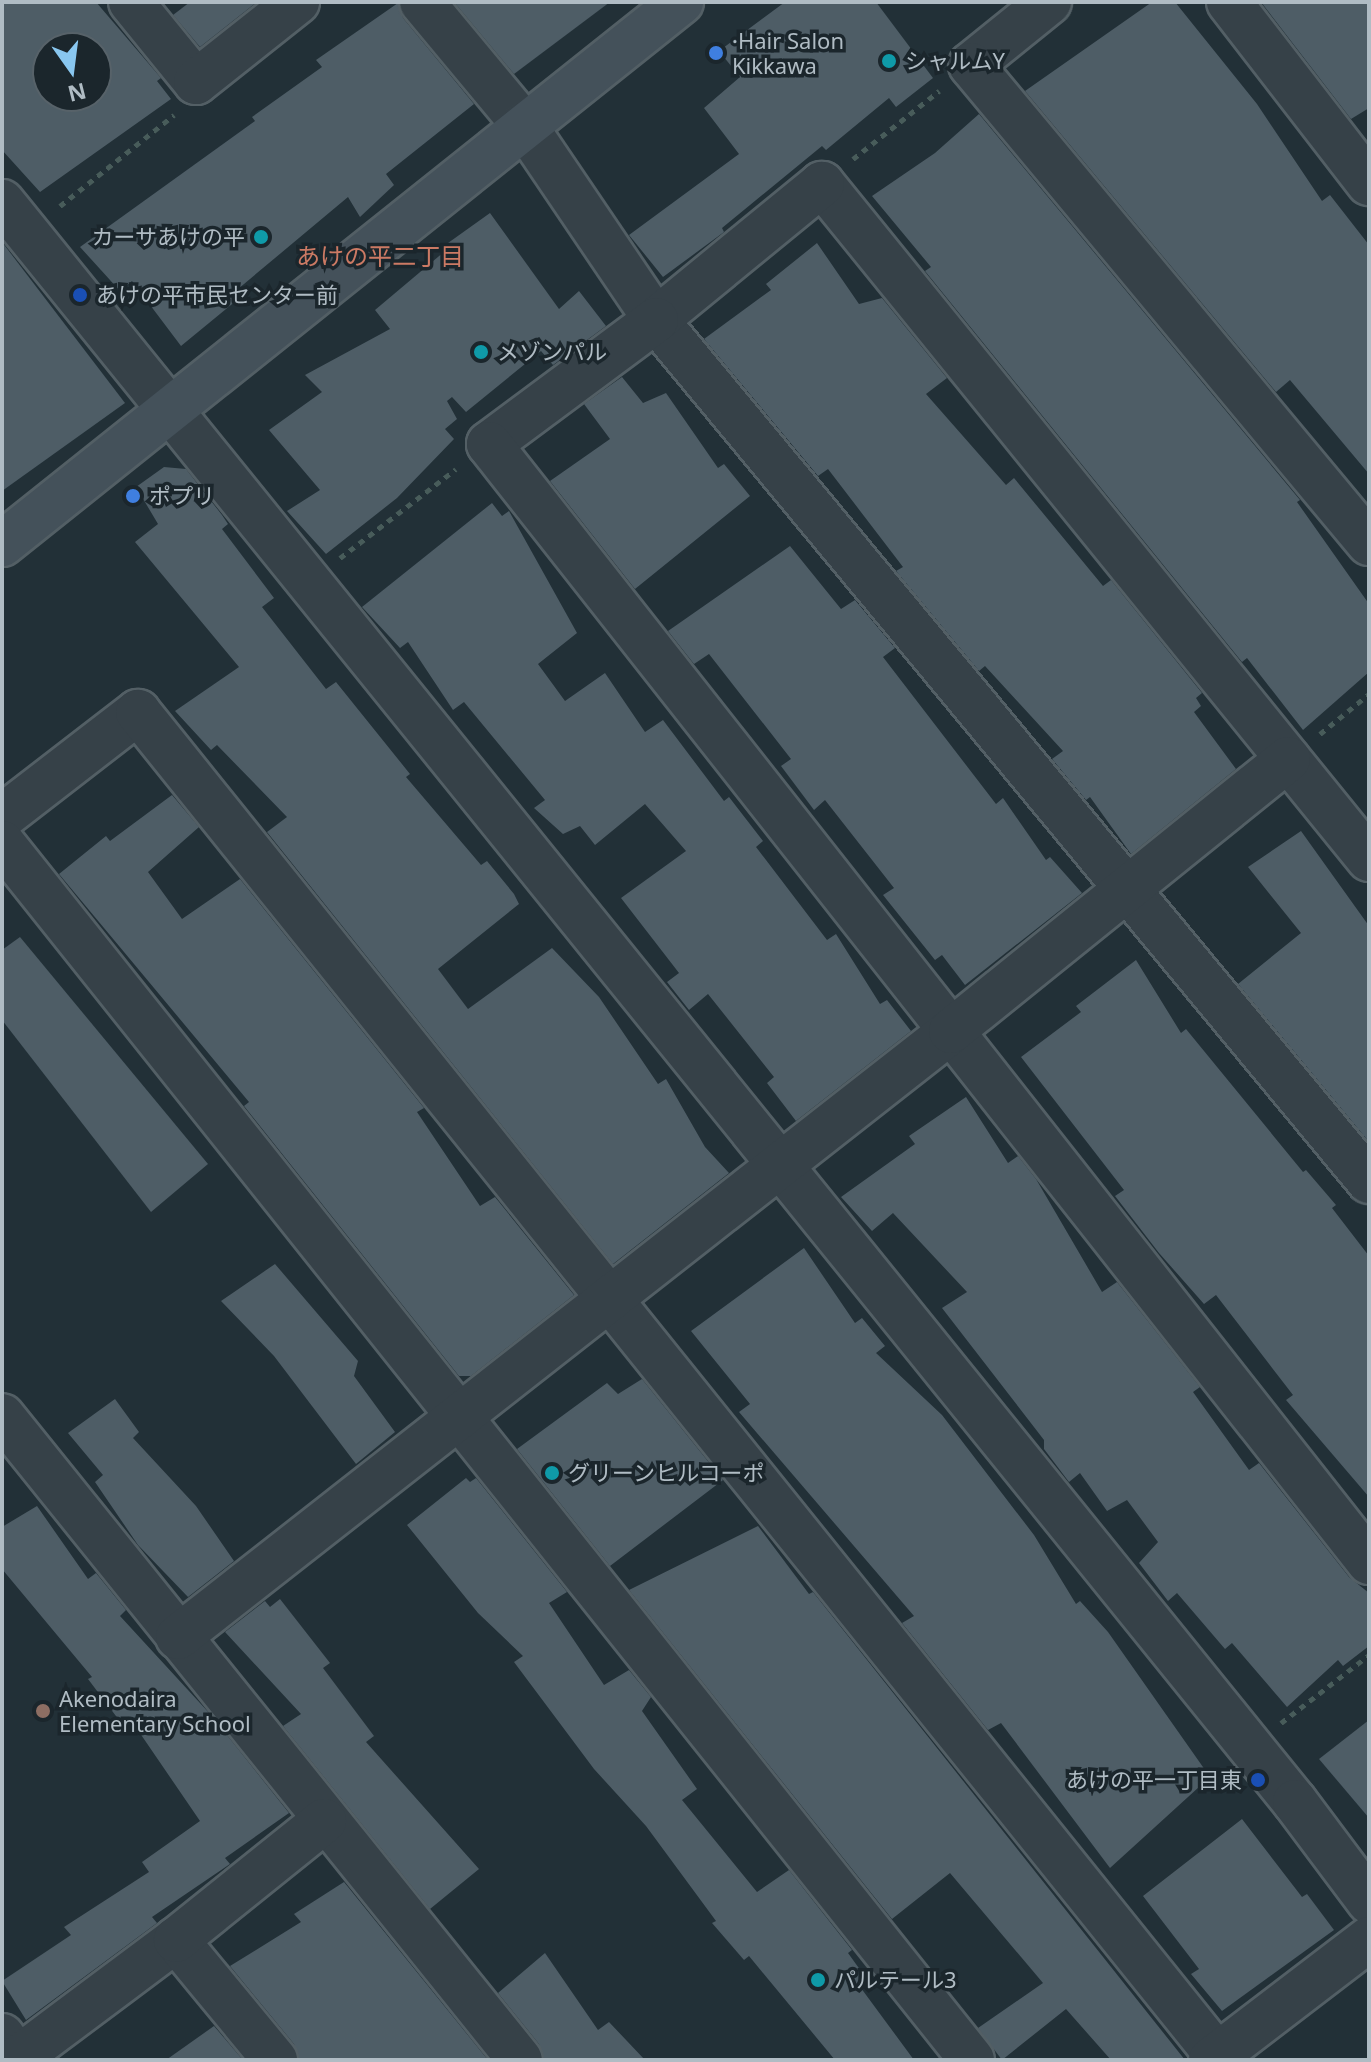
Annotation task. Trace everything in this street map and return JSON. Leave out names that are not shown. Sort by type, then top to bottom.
[{"type":"street","points":[[131,2],[196,82],[297,2]]},
{"type":"street","points":[[422,2],[524,125],[656,320],[1369,1181]]},
{"type":"street","points":[[2,544],[681,2]]},
{"type":"street","points":[[1049,2],[971,65],[1369,543]]},
{"type":"street","points":[[1229,2],[1369,183]]},
{"type":"street","points":[[1369,859],[822,184],[656,320],[489,444],[1369,1562]]},
{"type":"street","points":[[14,217],[1251,1747],[1369,1901]]},
{"type":"street","points":[[2,817],[138,712],[1214,2058],[1369,1939]]},
{"type":"street","points":[[178,1637],[610,1299],[777,1163],[951,1031],[1288,759]]},
{"type":"street","points":[[2,843],[972,2060]]},
{"type":"street","points":[[2,1416],[324,1821],[520,2060]]},
{"type":"street","points":[[2,2036],[18,2058],[176,1940],[324,1821]]},
{"type":"street","points":[[176,1940],[275,2060]]},
{"type":"path","points":[[822,184],[971,65]]},
{"type":"path","points":[[14,217],[183,107],[196,82]]},
{"type":"path","points":[[308,583],[489,444]]},
{"type":"path","points":[[1288,759],[1369,694]]},
{"type":"path","points":[[1251,1747],[1369,1655]]},
{"type":"building","points":[[2,2],[96,2],[161,78],[157,81],[171,99],[40,192],[2,150]]},
{"type":"building","points":[[190,2],[257,2],[200,47],[173,15]]},
{"type":"building","points":[[454,2],[610,2],[514,74]]},
{"type":"building","points":[[785,2],[876,2],[933,78],[896,107],[889,98],[826,150],[822,146],[722,228],[724,232],[663,277],[629,235],[739,154],[704,108],[740,77],[719,51]]},
{"type":"building","points":[[1152,2],[1175,2],[1257,104],[1322,201],[1330,195],[1369,245],[1369,474],[1290,380],[1276,392],[1025,91]]},
{"type":"building","points":[[1261,2],[1369,2],[1369,108],[1351,119]]},
{"type":"building","points":[[398,3],[403,18],[474,104],[386,174],[394,185],[360,217],[348,197],[232,294],[237,300],[181,346],[132,281],[120,291],[80,247],[255,121],[252,117],[322,67],[316,60]]},
{"type":"building","points":[[979,114],[1300,500],[1297,502],[1369,604],[1369,672],[1303,730],[1247,658],[1242,662],[925,271],[931,267],[872,196],[935,153]]},
{"type":"building","points":[[490,213],[559,309],[579,291],[606,326],[553,365],[541,351],[466,412],[452,397],[447,401],[457,419],[445,429],[454,439],[397,498],[326,554],[287,511],[320,490],[269,430],[322,392],[305,375],[390,329],[375,310],[451,246],[448,243]]},
{"type":"building","points":[[2,242],[125,403],[2,491]]},
{"type":"building","points":[[817,243],[859,304],[882,298],[947,378],[926,394],[1006,485],[1014,478],[1103,586],[1111,580],[1202,693],[1196,698],[1201,706],[1194,712],[1236,769],[1131,854],[1090,797],[1086,800],[1052,759],[1063,751],[985,666],[979,671],[896,571],[903,567],[828,469],[818,476],[704,339],[771,290],[766,284]]},
{"type":"building","points":[[622,377],[643,403],[666,393],[718,468],[724,464],[750,496],[635,589],[550,481],[610,439],[584,404]]},
{"type":"building","points":[[164,467],[186,469],[228,524],[222,529],[274,598],[262,607],[326,689],[336,682],[410,774],[406,777],[481,865],[487,861],[514,894],[519,904],[438,969],[468,1009],[552,948],[599,997],[658,1084],[666,1079],[705,1147],[729,1173],[613,1264],[267,832],[287,817],[217,745],[211,750],[175,711],[239,667],[135,542],[158,524],[136,487]]},
{"type":"building","points":[[492,503],[502,516],[509,511],[577,633],[538,664],[565,701],[605,673],[645,732],[663,720],[724,801],[729,797],[763,841],[756,847],[827,940],[836,934],[880,1004],[887,1000],[911,1031],[796,1121],[767,1083],[774,1077],[708,994],[689,1010],[667,982],[679,973],[621,898],[686,851],[645,804],[595,845],[580,826],[563,834],[534,808],[545,800],[464,702],[453,710],[408,642],[400,648],[362,607]]},
{"type":"building","points":[[790,546],[841,609],[855,600],[895,648],[883,657],[996,804],[1003,798],[1046,860],[1050,857],[1082,893],[965,985],[942,955],[935,960],[883,895],[894,888],[825,800],[814,810],[781,766],[791,759],[709,654],[694,664],[668,631]]},
{"type":"building","points":[[172,795],[199,827],[148,872],[182,919],[240,879],[424,1108],[417,1112],[480,1206],[495,1197],[574,1295],[471,1376],[459,1376],[244,1106],[249,1102],[59,874],[106,836],[110,841]]},
{"type":"building","points":[[1301,831],[1369,926],[1369,1142],[1238,984],[1301,933],[1248,867]]},
{"type":"building","points":[[20,937],[208,1164],[151,1212],[2,1020],[2,950]]},
{"type":"building","points":[[1136,960],[1181,1033],[1186,1029],[1303,1172],[1306,1170],[1336,1205],[1332,1208],[1369,1256],[1369,1497],[1286,1400],[1293,1395],[1216,1295],[1204,1304],[1159,1253],[1115,1196],[1124,1190],[1021,1057],[1081,1012],[1076,1006]]},
{"type":"building","points":[[966,1097],[1008,1163],[1018,1156],[1036,1179],[1102,1292],[1117,1282],[1200,1387],[1193,1392],[1249,1470],[1259,1463],[1349,1577],[1369,1593],[1369,1646],[1343,1666],[1338,1660],[1287,1707],[1232,1643],[1225,1649],[1177,1593],[1168,1601],[1139,1563],[1158,1542],[1127,1500],[1107,1511],[1080,1473],[1069,1482],[1044,1449],[1044,1440],[942,1308],[967,1292],[893,1213],[872,1231],[841,1197],[915,1144],[909,1136]]},
{"type":"building","points":[[804,1248],[855,1323],[862,1318],[885,1346],[876,1353],[942,1415],[1034,1535],[1076,1604],[1080,1601],[1108,1632],[1210,1777],[1110,1868],[1001,1723],[988,1730],[902,1623],[914,1616],[739,1412],[750,1404],[691,1331]]},
{"type":"building","points":[[275,1264],[358,1361],[354,1376],[395,1432],[356,1464],[274,1356],[221,1301]]},
{"type":"building","points":[[642,1379],[723,1480],[610,1566],[517,1449],[607,1383],[618,1394]]},
{"type":"building","points":[[115,1399],[139,1432],[133,1438],[196,1506],[234,1561],[188,1597],[138,1545],[95,1482],[103,1475],[68,1433]]},
{"type":"building","points":[[466,1478],[470,1482],[476,1478],[567,1592],[549,1603],[604,1685],[629,1670],[651,1697],[642,1711],[697,1789],[682,1800],[757,1892],[789,1870],[852,1950],[848,1953],[866,1978],[858,1984],[914,2060],[835,2060],[749,1956],[744,1960],[712,1923],[716,1921],[646,1826],[594,1769],[514,1662],[523,1656],[478,1613],[407,1525]]},
{"type":"building","points":[[37,1506],[88,1579],[96,1573],[126,1610],[120,1616],[211,1715],[289,1813],[225,1858],[230,1864],[152,1917],[157,1923],[26,2020],[2,1981],[71,1935],[64,1927],[149,1872],[142,1862],[200,1821],[133,1723],[125,1728],[88,1679],[92,1677],[2,1569],[2,1527]]},
{"type":"building","points":[[758,1526],[809,1594],[813,1592],[1185,2060],[1111,2060],[1066,2009],[1002,2060],[978,2028],[1043,1983],[950,1873],[892,1919],[629,1590]]},
{"type":"building","points":[[280,1599],[330,1663],[323,1668],[374,1736],[366,1742],[479,1869],[430,1909],[283,1726],[301,1714],[225,1632],[265,1601],[270,1607]]},
{"type":"building","points":[[1369,1720],[1369,1818],[1319,1759]]},
{"type":"building","points":[[1242,1819],[1302,1897],[1307,1894],[1334,1930],[1222,2011],[1191,1974],[1199,1969],[1143,1896]]},
{"type":"building","points":[[344,1882],[488,2060],[299,2060],[294,2044],[230,1966],[301,1922],[294,1914]]},
{"type":"building","points":[[545,1953],[598,2030],[609,2022],[645,2060],[544,2060],[539,2044],[498,1993]]},
{"type":"building","points":[[214,2026],[243,2060],[166,2060]]},
{"type":"place","name":"·Hair Salon Kikkawa","points":[[716,53]]},
{"type":"place","name":"シャルムY","points":[[889,61]]},
{"type":"place","name":"カーサあけの平","points":[[261,237]]},
{"type":"place","name":"あけの平市民センター前","points":[[80,295]]},
{"type":"place","name":"メゾンパル","points":[[481,352]]},
{"type":"place","name":"ポプリ","points":[[133,496]]},
{"type":"place","name":"グリーンヒルコーポ","points":[[552,1473]]},
{"type":"place","name":"Akenodaira Elementary School","points":[[43,1711]]},
{"type":"place","name":"あけの平一丁目東","points":[[1258,1780]]},
{"type":"place","name":"パルテール3","points":[[818,1980]]},
{"type":"district","name":"あけの平二丁目","points":[[380,256]]}]
